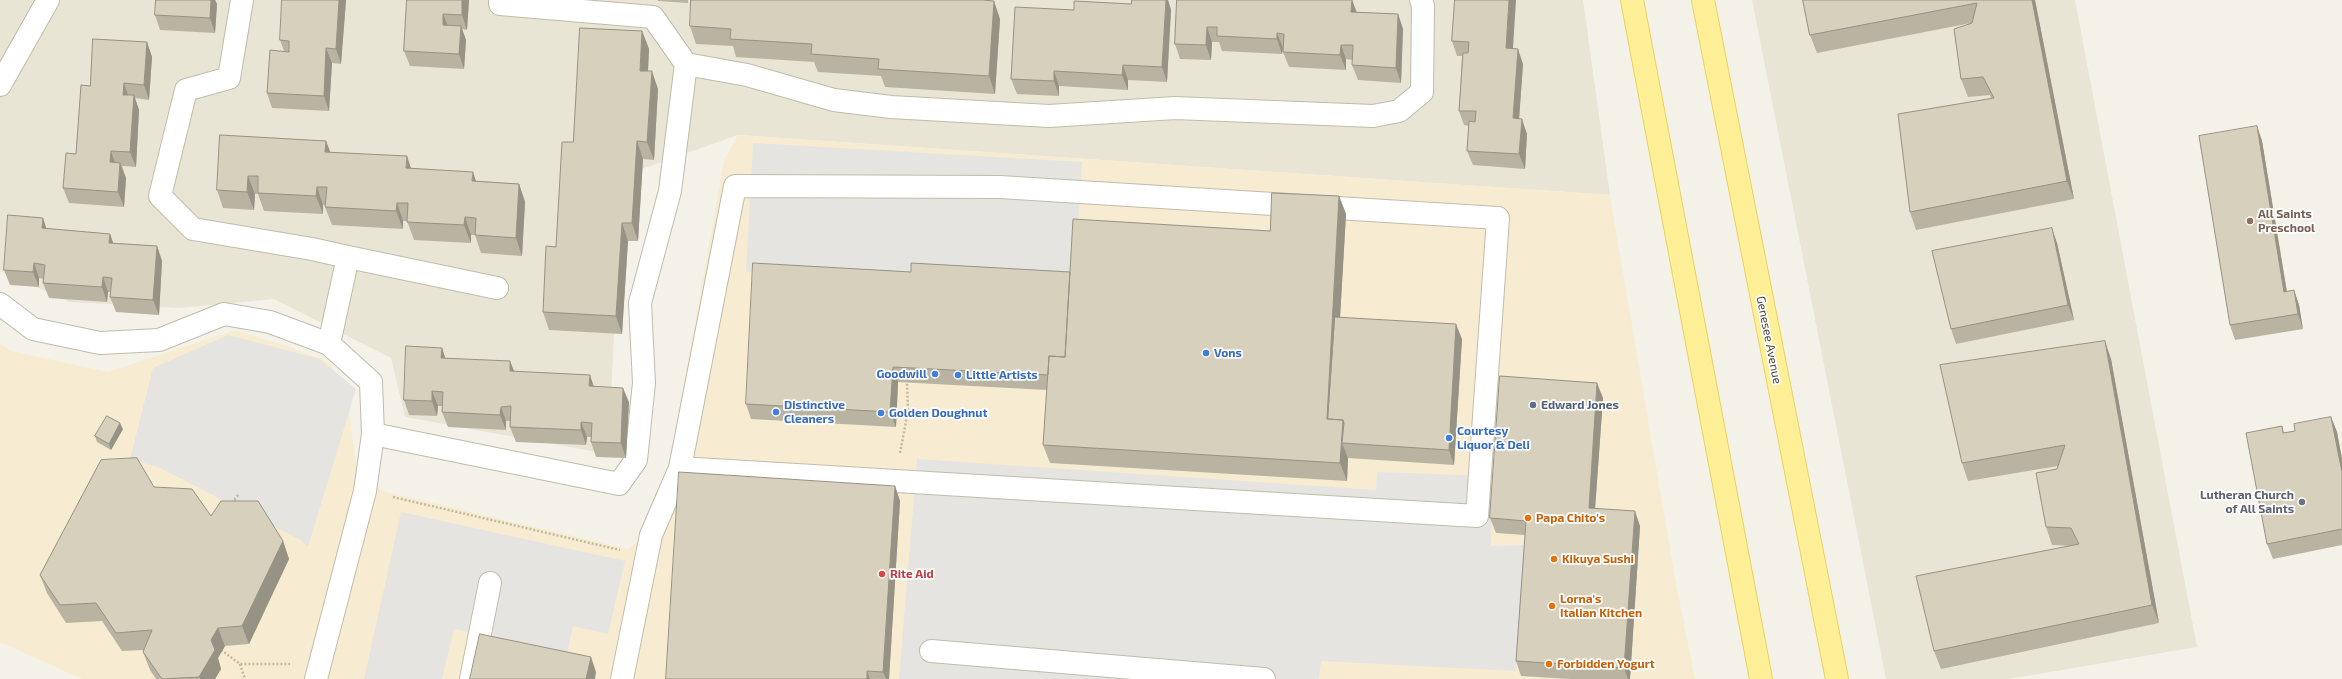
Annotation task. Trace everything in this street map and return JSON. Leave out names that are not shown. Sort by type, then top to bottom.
[{"type":"main road","points":[[1632,0],[1761,679]]},
{"type":"main road","name":"Genesee Avenue","points":[[1703,0],[1837,679]]},
{"type":"street","points":[[0,85],[48,0]]},
{"type":"street","points":[[242,0],[229,78],[186,90],[160,196],[193,229],[312,249],[496,288]]},
{"type":"street","points":[[373,434],[619,484],[636,460],[644,383],[640,302],[670,191],[686,64],[653,17],[500,4],[500,0]]},
{"type":"street","points":[[686,64],[747,76],[834,100],[891,107],[1049,116],[1175,108],[1373,116],[1400,111],[1422,92],[1423,6],[1421,0]]},
{"type":"street","points":[[622,679],[651,535],[680,468],[735,186],[1000,187],[1498,218],[1477,516],[680,468]]},
{"type":"street","points":[[329,344],[348,257]]},
{"type":"street","points":[[0,304],[33,329],[100,343],[159,340],[224,314],[270,322],[329,344],[372,382],[373,434],[365,491],[318,672]]},
{"type":"street","points":[[471,679],[490,583]]},
{"type":"street","points":[[931,652],[1264,679]]},
{"type":"path","points":[[897,481],[902,437],[908,411],[907,382]]},
{"type":"path","points":[[365,491],[647,556]]},
{"type":"path","points":[[230,506],[238,495]]},
{"type":"path","points":[[221,650],[240,664],[318,672]]},
{"type":"path","points":[[240,664],[245,679]]},
{"type":"shaded area","points":[[0,0],[1583,0],[1610,195],[738,135],[622,176],[608,454],[405,417],[391,358],[274,299],[180,308],[70,302],[0,271]]},
{"type":"shaded area","points":[[1752,0],[2075,0],[2197,647],[2009,679],[1886,679]]},
{"type":"shaded area","points":[[738,135],[1610,195],[1675,578],[1695,679],[82,679],[0,642],[0,343],[12,351],[108,372],[235,330],[283,345],[328,361],[346,388],[356,464],[382,491],[628,549],[656,527],[680,407],[724,160]]},
{"type":"shaded area","points":[[753,143],[1082,162],[1074,285],[914,282],[746,272]]},
{"type":"shaded area","points":[[228,335],[320,359],[356,389],[308,547],[301,540],[158,467],[130,459],[153,368]]},
{"type":"shaded area","points":[[917,459],[1376,490],[1377,472],[1492,476],[1491,546],[1525,545],[1515,671],[1321,661],[1319,679],[899,679]]},
{"type":"shaded area","points":[[401,512],[625,561],[608,634],[573,626],[567,654],[454,629],[442,679],[364,679]]},
{"type":"building","points":[[156,0],[211,0],[210,18],[155,15]]},
{"type":"building","points":[[282,0],[339,0],[336,49],[326,48],[324,96],[267,93],[270,50],[289,52],[289,41],[280,40]]},
{"type":"building","points":[[407,0],[462,0],[462,15],[443,14],[443,25],[461,26],[459,54],[404,51]]},
{"type":"building","points":[[691,0],[994,1],[989,76],[878,69],[879,59],[811,54],[812,44],[730,39],[731,29],[690,26]]},
{"type":"building","points":[[1132,0],[1166,0],[1162,67],[1123,65],[1122,75],[1054,71],[1054,81],[1011,79],[1015,7],[1074,10],[1074,1],[1131,4]]},
{"type":"building","points":[[1177,0],[1352,0],[1351,12],[1398,14],[1396,68],[1352,65],[1353,45],[1341,45],[1340,55],[1283,52],[1284,34],[1277,33],[1277,39],[1217,36],[1217,27],[1207,27],[1206,45],[1175,44]]},
{"type":"building","points":[[1455,0],[1509,0],[1506,48],[1518,49],[1513,118],[1522,119],[1519,154],[1467,151],[1469,121],[1475,122],[1476,111],[1459,111],[1463,53],[1468,53],[1469,42],[1452,41]]},
{"type":"building","points":[[1803,0],[2032,0],[2067,181],[1910,212],[1898,114],[1994,98],[1983,77],[1961,79],[1954,29],[1972,23],[1977,3],[1810,35]]},
{"type":"building","points":[[580,28],[642,31],[640,71],[652,71],[647,142],[637,141],[632,223],[622,223],[616,316],[543,312],[546,246],[556,247],[562,142],[573,142]]},
{"type":"building","points":[[93,39],[147,42],[144,85],[124,83],[123,95],[134,95],[130,152],[111,151],[110,162],[120,163],[118,192],[63,188],[66,153],[76,154],[81,85],[90,86]]},
{"type":"building","points":[[2257,126],[2284,292],[2294,290],[2298,314],[2230,325],[2199,136]]},
{"type":"building","points":[[220,135],[326,141],[325,152],[407,156],[406,168],[473,172],[472,181],[519,184],[516,238],[475,235],[476,218],[465,217],[464,225],[407,222],[408,203],[397,203],[396,211],[325,207],[327,187],[317,187],[316,196],[258,193],[258,176],[248,176],[247,192],[217,190]]},
{"type":"building","name":"Vons","points":[[1272,193],[1339,196],[1327,419],[1343,420],[1340,463],[1043,445],[1049,356],[1065,357],[1073,219],[1270,231]]},
{"type":"building","points":[[8,215],[43,218],[42,228],[110,234],[109,243],[157,246],[153,300],[110,297],[112,278],[103,277],[102,287],[43,283],[45,265],[34,263],[33,272],[4,270]]},
{"type":"building","points":[[2052,228],[2068,305],[1951,329],[1932,251]]},
{"type":"building","points":[[753,263],[911,272],[911,263],[1070,272],[1065,357],[1049,356],[1048,375],[893,367],[890,412],[746,404]]},
{"type":"building","points":[[1335,317],[1456,324],[1449,450],[1342,443],[1343,420],[1328,419]]},
{"type":"building","points":[[2105,341],[2152,605],[1934,651],[1916,576],[2079,544],[2071,528],[2046,527],[2036,473],[2057,469],[2065,445],[1962,463],[1940,365]]},
{"type":"building","points":[[406,346],[442,348],[441,358],[510,361],[510,371],[590,375],[589,386],[623,388],[621,443],[591,442],[592,423],[581,422],[581,430],[510,427],[511,406],[501,407],[500,415],[442,412],[443,392],[432,391],[432,401],[404,400]]},
{"type":"building","points":[[1500,376],[1597,383],[1589,508],[1635,511],[1624,668],[1516,661],[1526,521],[1490,518]]},
{"type":"building","points":[[107,416],[120,423],[109,444],[95,436]]},
{"type":"building","name":"Lutheran Church of All Saints","points":[[2331,417],[2342,472],[2342,529],[2267,544],[2246,433],[2282,426],[2283,433],[2295,431],[2294,424]]},
{"type":"building","points":[[137,458],[154,487],[192,489],[211,516],[221,501],[258,501],[283,541],[242,626],[218,628],[211,640],[215,650],[199,677],[162,679],[143,652],[152,630],[116,633],[96,603],[60,605],[40,575],[101,460]]},
{"type":"building","points":[[679,472],[895,486],[883,672],[867,671],[867,679],[666,679]]},
{"type":"building","points":[[480,634],[591,657],[586,679],[470,679]]},
{"type":"place","name":"All Saints Preschool","points":[[2250,221]]},
{"type":"place","name":"Vons","points":[[1206,353]]},
{"type":"place","name":"Goodwill","points":[[935,374]]},
{"type":"place","name":"Little Artists","points":[[958,375]]},
{"type":"place","name":"Edward Jones","points":[[1533,405]]},
{"type":"place","name":"Distinctive Cleaners","points":[[776,412]]},
{"type":"place","name":"Golden Doughnut","points":[[881,413]]},
{"type":"place","name":"Courtesy Liquor & Deli","points":[[1449,438]]},
{"type":"place","name":"Lutheran Church of All Saints","points":[[2302,502]]},
{"type":"place","name":"Papa Chito's","points":[[1528,518]]},
{"type":"place","name":"Kikuya Sushi","points":[[1554,559]]},
{"type":"place","name":"Rite Aid","points":[[882,574]]},
{"type":"place","name":"Lorna's Italian Kitchen","points":[[1552,606]]},
{"type":"place","name":"Forbidden Yogurt","points":[[1549,664]]}]
